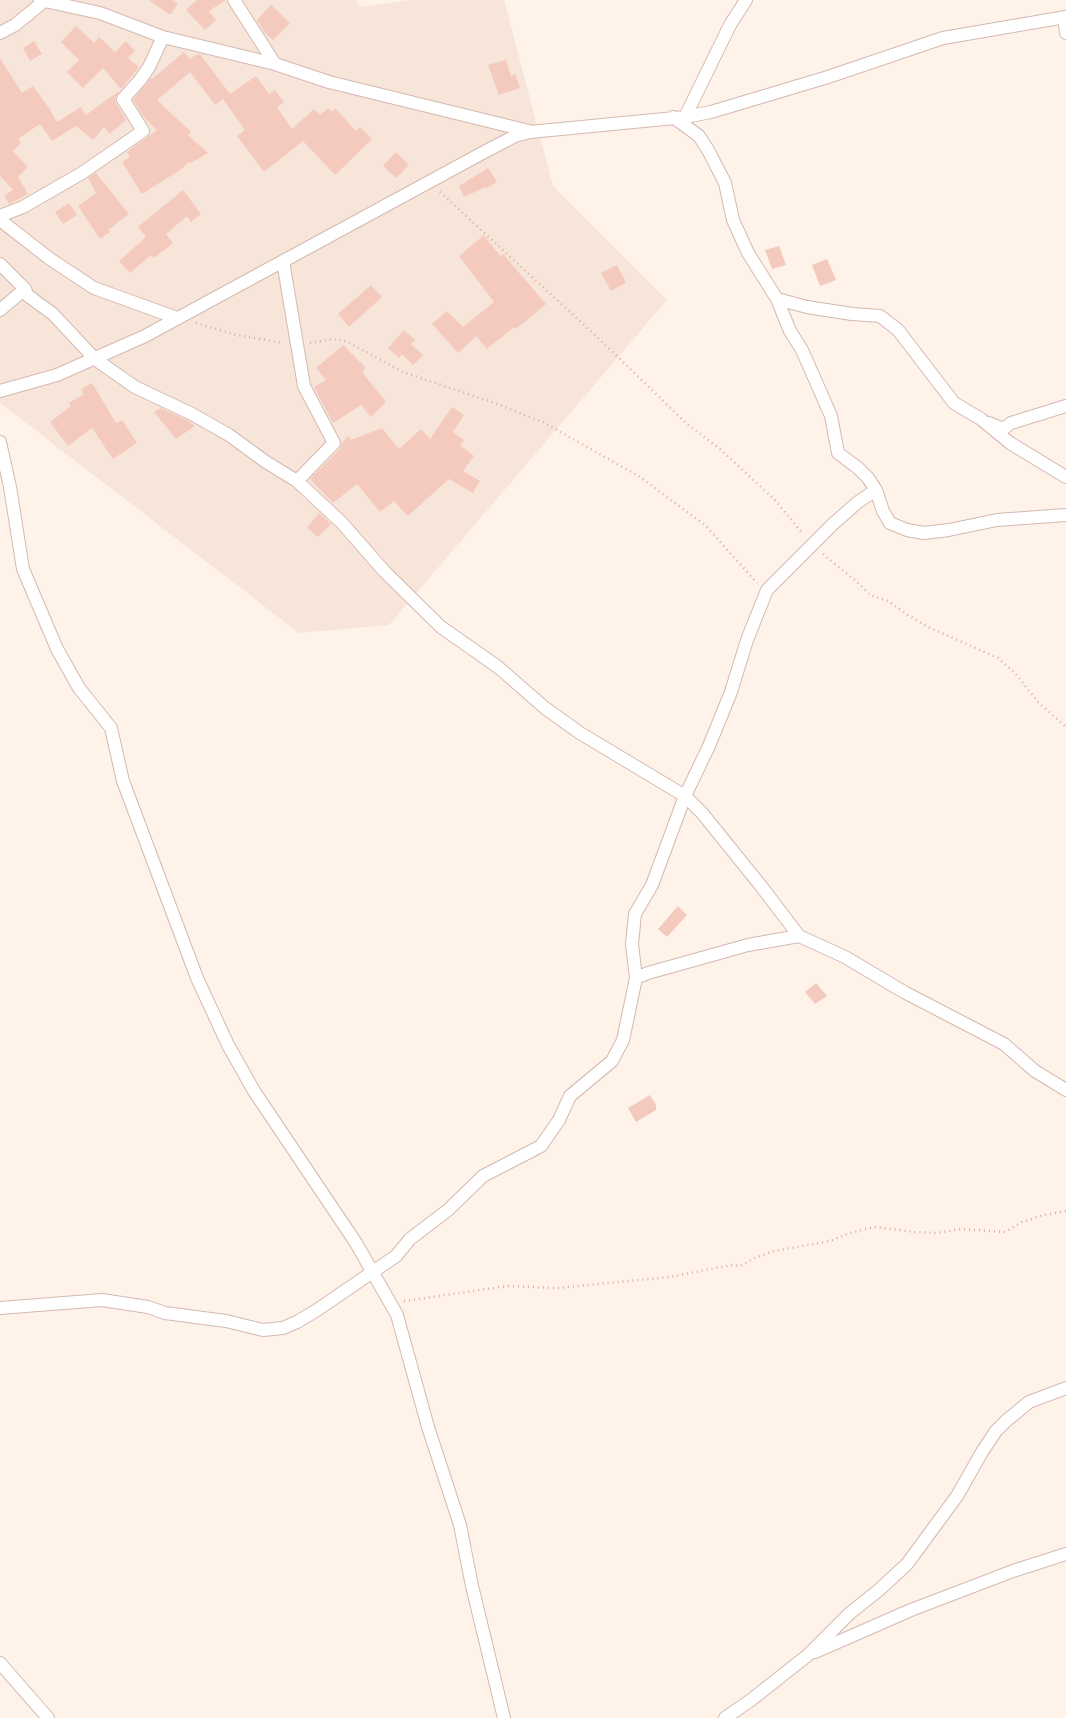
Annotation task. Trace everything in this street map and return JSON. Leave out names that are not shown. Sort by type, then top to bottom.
[{"type":"street","points":[[234,0],[275,64]]},
{"type":"street","points":[[679,117],[746,0]]},
{"type":"street","points":[[0,33],[15,25],[41,1],[100,14],[163,36],[275,64],[329,82],[530,132]]},
{"type":"street","points":[[0,391],[57,375],[145,336],[428,182],[502,143],[530,132],[711,112],[828,78],[943,38],[1065,17],[1066,33]]},
{"type":"street","points":[[163,36],[149,67],[123,99],[143,131],[82,173],[0,218],[50,259],[94,288],[177,318]]},
{"type":"street","points":[[679,117],[699,136],[725,183],[733,220],[748,253],[777,298],[790,331],[802,350],[827,406],[831,416],[838,453],[863,473],[876,490],[883,511],[890,523],[907,530],[924,533],[997,520],[1066,515]]},
{"type":"street","points":[[283,261],[304,386],[334,442],[297,482]]},
{"type":"street","points":[[0,264],[27,295],[53,314],[95,359],[135,387],[192,414],[229,435],[297,482],[342,523],[384,571],[441,627],[498,667],[545,708],[580,733],[685,796],[761,886],[799,936],[845,957],[904,992],[1004,1044],[1035,1071],[1066,1090]]},
{"type":"street","points":[[0,310],[24,290]]},
{"type":"street","points":[[777,298],[807,307],[880,316],[898,330],[954,403],[980,419],[1010,443],[1066,477]]},
{"type":"street","points":[[980,419],[1003,429],[1011,423],[1066,406]]},
{"type":"street","points":[[0,442],[10,487],[23,568],[57,649],[78,688],[111,728],[123,781],[197,978],[228,1045],[254,1091],[356,1243],[397,1316],[428,1427],[460,1525],[472,1586],[504,1718]]},
{"type":"street","points":[[0,1308],[102,1300],[148,1307],[165,1313],[226,1321],[263,1330],[282,1328],[297,1322],[317,1310],[396,1256],[410,1239],[448,1210],[483,1176],[542,1146],[559,1120],[570,1096],[612,1061],[623,1040],[636,978],[632,944],[635,914],[652,885],[685,796],[709,746],[731,692],[747,640],[767,590],[839,518],[876,490]]},
{"type":"street","points":[[636,978],[748,945],[799,936]]},
{"type":"street","points":[[725,1718],[808,1655],[850,1613],[907,1564],[956,1496],[982,1452],[1006,1421],[1029,1402],[1066,1388]]},
{"type":"street","points":[[808,1655],[911,1610],[1013,1571],[1066,1554]]},
{"type":"street","points":[[0,1663],[48,1718]]},
{"type":"path","points":[[428,182],[596,336],[687,424],[720,449],[774,499],[812,546],[857,582],[870,595],[888,600],[928,627],[998,658],[1015,673],[1038,702],[1066,727]]},
{"type":"path","points":[[177,318],[236,335],[297,345],[332,339],[346,341],[403,372],[492,402],[542,422],[640,477],[706,526],[759,584],[767,590]]},
{"type":"path","points":[[389,1303],[508,1286],[558,1288],[669,1278],[732,1265],[740,1266],[774,1251],[830,1241],[847,1234],[874,1228],[915,1232],[960,1229],[1005,1232],[1022,1222],[1066,1211]]},
{"type":"shaded area","points":[[0,0],[356,0],[361,7],[411,0],[504,0],[553,186],[667,300],[389,625],[299,633],[0,403]]},
{"type":"building","points":[[149,0],[172,0],[178,4],[170,15]]},
{"type":"building","points":[[197,0],[226,0],[209,11],[216,20],[205,30],[186,10]]},
{"type":"building","points":[[271,5],[290,23],[273,40],[264,32],[257,20]]},
{"type":"building","points":[[76,26],[94,43],[99,37],[115,52],[126,41],[135,51],[128,58],[139,67],[121,89],[103,68],[83,88],[67,72],[79,60],[61,42]]},
{"type":"building","points":[[34,41],[42,54],[30,61],[23,48]]},
{"type":"building","points":[[184,52],[190,59],[200,54],[230,94],[256,76],[269,94],[275,90],[284,102],[277,107],[292,129],[314,109],[320,115],[328,108],[332,112],[335,108],[356,131],[360,127],[372,139],[335,175],[303,141],[264,172],[237,136],[245,130],[223,99],[215,105],[190,72],[157,100],[191,132],[188,135],[208,153],[191,163],[189,162],[183,168],[142,194],[122,162],[130,157],[127,152],[157,130],[145,119],[133,100],[151,78]]},
{"type":"building","points":[[0,58],[22,93],[33,86],[57,122],[81,107],[86,115],[119,91],[115,98],[116,103],[126,120],[110,134],[104,127],[93,140],[76,126],[52,141],[40,124],[18,139],[21,143],[13,151],[28,167],[18,177],[28,194],[9,204],[4,195],[13,190],[0,176]]},
{"type":"building","points":[[506,60],[511,76],[515,74],[520,88],[499,95],[488,65]]},
{"type":"building","points":[[396,152],[409,165],[396,178],[383,166]]},
{"type":"building","points":[[488,168],[497,182],[464,197],[459,186]]},
{"type":"building","points":[[96,173],[129,214],[108,230],[110,232],[100,239],[78,206],[96,193],[88,178]]},
{"type":"building","points":[[183,190],[201,214],[191,222],[187,216],[166,234],[173,243],[154,258],[151,255],[130,273],[119,261],[146,237],[138,227]]},
{"type":"building","points":[[69,203],[77,215],[63,224],[55,212]]},
{"type":"building","points":[[484,235],[500,256],[503,254],[546,304],[516,329],[514,327],[487,349],[476,336],[458,353],[432,324],[447,311],[463,327],[494,302],[459,256]]},
{"type":"building","points":[[779,246],[786,265],[772,269],[765,250]]},
{"type":"building","points":[[827,259],[836,280],[820,286],[812,265]]},
{"type":"building","points":[[617,265],[626,283],[611,291],[601,273]]},
{"type":"building","points":[[371,285],[382,297],[349,327],[338,314]]},
{"type":"building","points":[[404,330],[415,340],[411,344],[423,355],[413,365],[402,354],[399,358],[388,348]]},
{"type":"building","points":[[343,345],[366,368],[362,372],[386,402],[371,417],[361,405],[333,423],[314,387],[326,380],[316,368]]},
{"type":"building","points":[[92,383],[116,423],[122,420],[137,443],[113,459],[92,428],[68,446],[50,422],[71,406],[69,403],[84,394],[81,389]]},
{"type":"building","points":[[452,407],[464,415],[453,432],[464,440],[460,445],[474,456],[463,471],[480,481],[473,493],[449,479],[408,516],[394,501],[380,512],[357,484],[333,503],[310,479],[340,449],[348,436],[351,440],[382,428],[399,449],[421,429],[430,439]]},
{"type":"building","points":[[161,408],[195,426],[176,439],[154,412]]},
{"type":"building","points":[[319,513],[331,524],[318,537],[307,528]]},
{"type":"building","points":[[678,906],[687,915],[667,937],[658,929]]},
{"type":"building","points":[[816,983],[827,996],[815,1004],[805,992]]},
{"type":"building","points":[[650,1095],[656,1105],[656,1110],[636,1122],[628,1108]]}]
